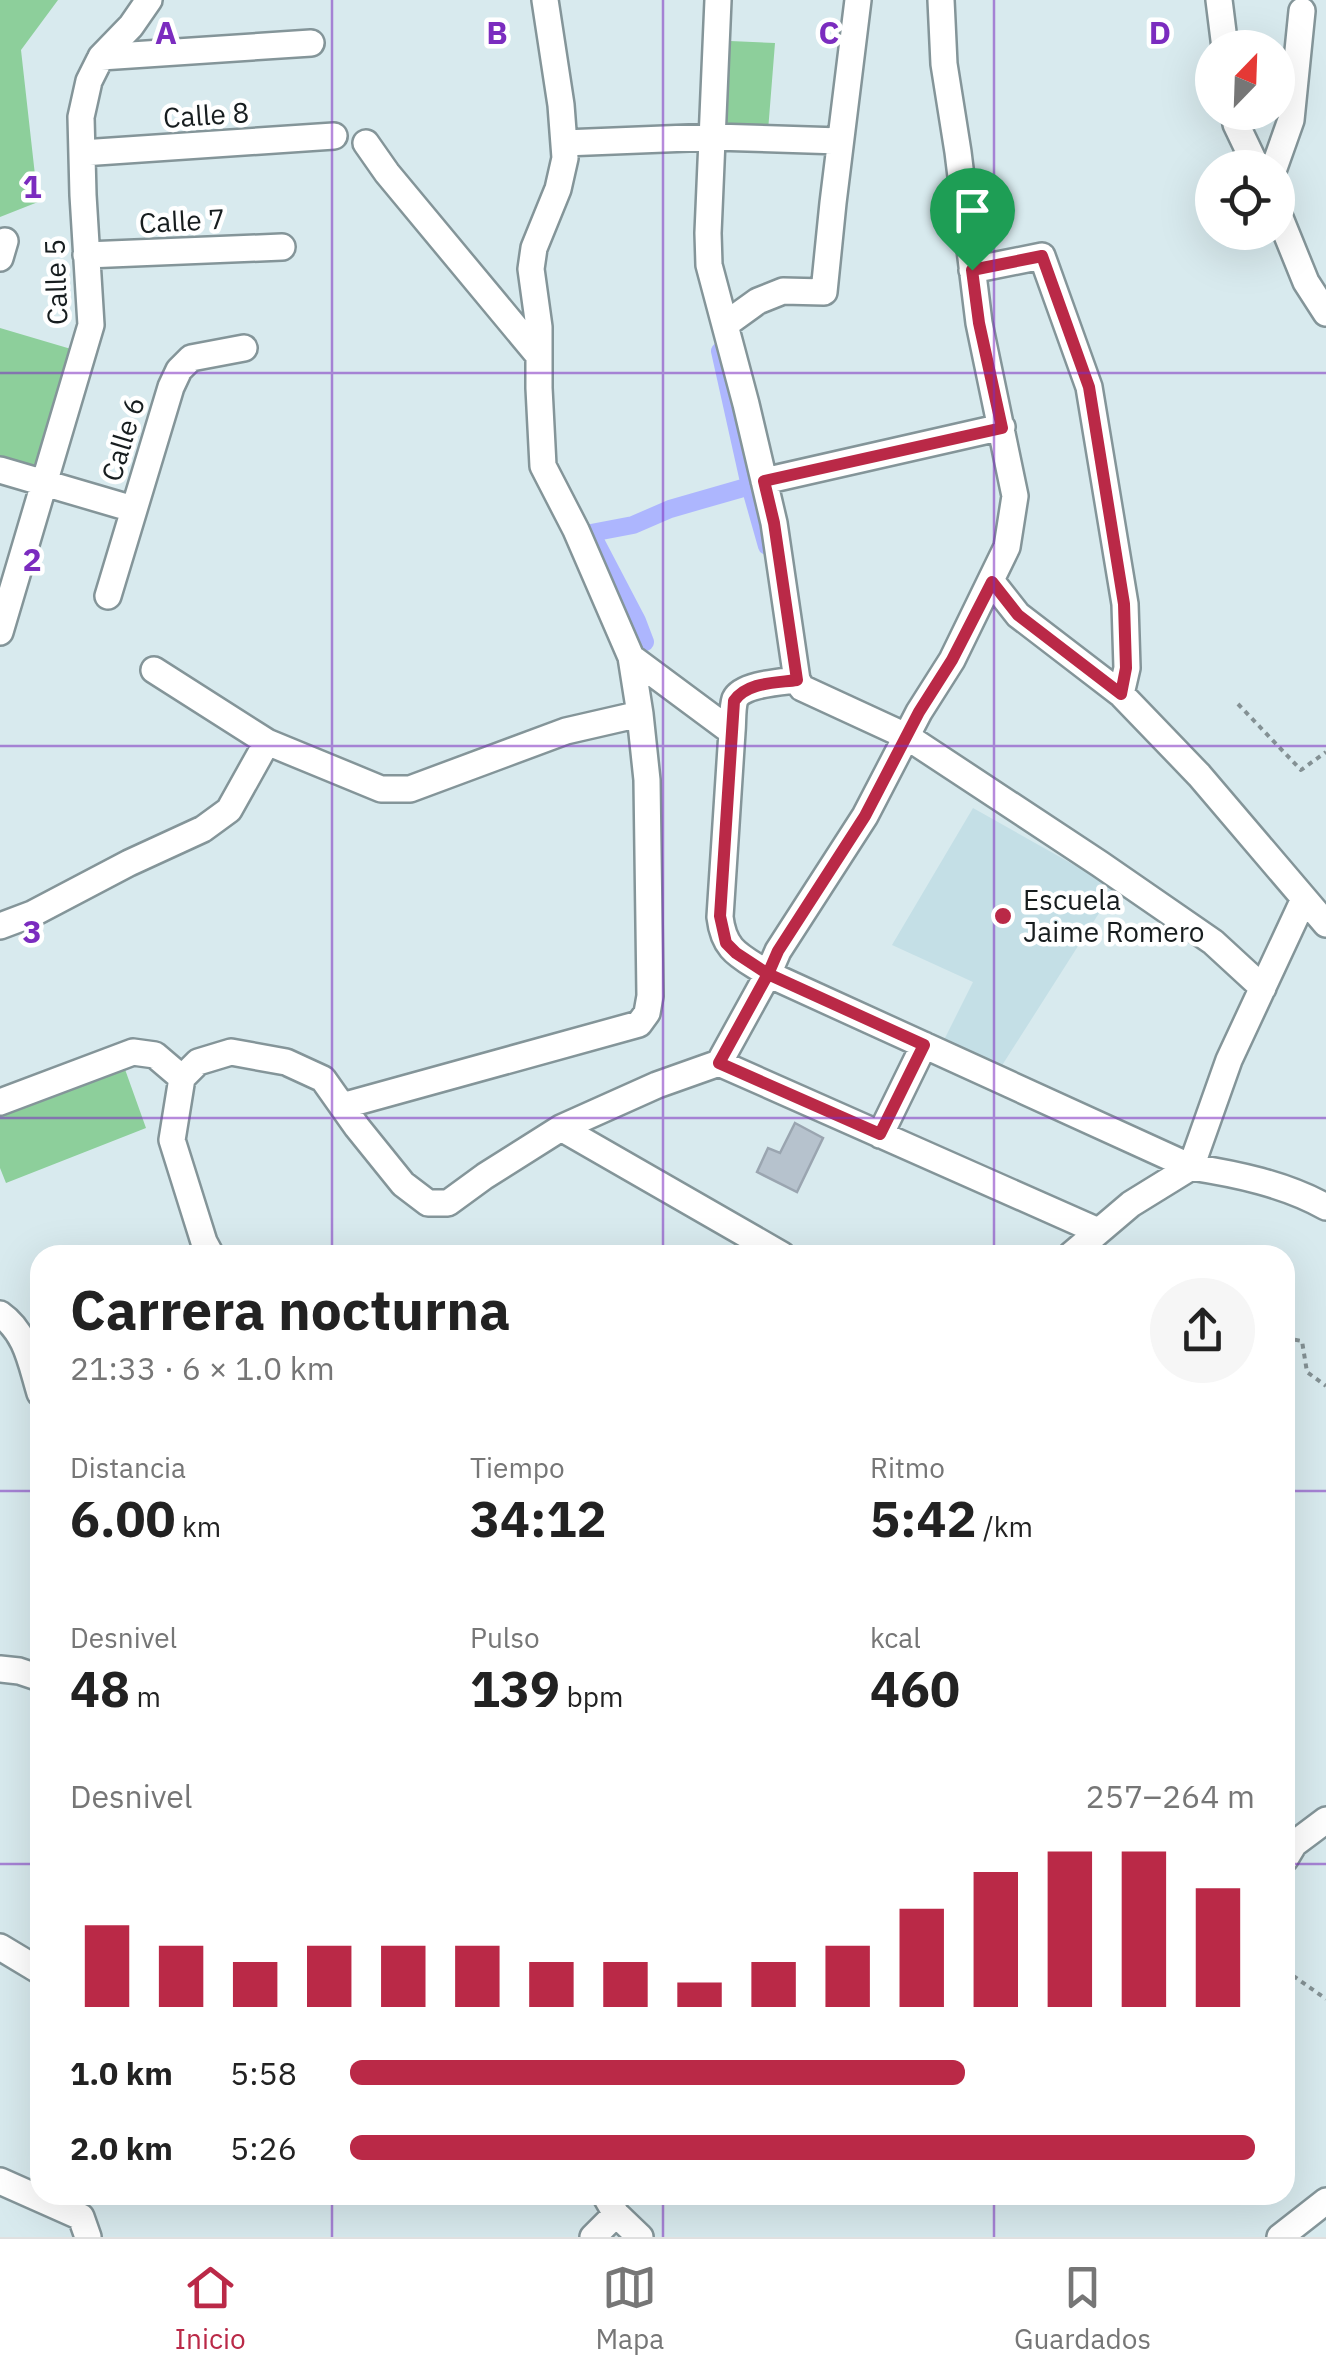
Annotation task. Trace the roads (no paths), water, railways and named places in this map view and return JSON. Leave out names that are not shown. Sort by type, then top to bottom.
[{"type":"street","name":"Calle 5","points":[[0,632],[91,325],[81,117],[88,81],[101,57],[132,26],[149,0]]},
{"type":"street","points":[[342,1106],[639,1024],[647,1013],[647,780],[631,657],[576,530],[543,466],[539,327],[531,269],[534,248],[558,188],[565,158],[545,0]]},
{"type":"street","points":[[718,0],[709,265],[774,523],[797,680],[802,688],[906,736],[1100,864],[1213,942],[1263,988]]},
{"type":"street","points":[[726,324],[758,300],[783,290],[824,292],[858,0]]},
{"type":"street","points":[[206,1245],[172,1140],[182,1078],[198,1062],[231,1052],[286,1062],[323,1079],[403,1184],[428,1203],[448,1203],[561,1128],[657,1085],[719,1063],[778,951],[865,816],[992,582],[1007,548],[1015,496],[979,323],[944,64],[941,0]]},
{"type":"street","points":[[1218,0],[1222,30]]},
{"type":"street","points":[[1280,150],[1291,120],[1302,10]]},
{"type":"street","points":[[101,57],[311,43]]},
{"type":"street","name":"Calle 8","points":[[82,153],[334,136]]},
{"type":"street","points":[[564,142],[714,137],[840,141]]},
{"type":"street","points":[[366,143],[386,173],[539,356]]},
{"type":"street","name":"Calle 7","points":[[86,256],[282,247]]},
{"type":"street","points":[[1293,250],[1306,282],[1326,313]]},
{"type":"street","points":[[972,270],[1042,256],[1089,387],[1124,604],[1126,668],[1121,694]]},
{"type":"street","name":"Calle 6","points":[[108,596],[170,386],[192,358],[244,348]]},
{"type":"street","points":[[764,481],[1002,428]]},
{"type":"street","points":[[0,470],[133,509]]},
{"type":"street","points":[[992,582],[1018,615],[1121,694],[1268,853],[1326,924]]},
{"type":"street","points":[[631,657],[732,732]]},
{"type":"street","points":[[154,670],[267,742],[381,789],[410,788],[566,731],[640,714]]},
{"type":"street","points":[[797,680],[752,687],[740,692],[734,701],[721,928],[726,943],[736,953],[768,974],[1191,1167],[1240,1175],[1326,1207]]},
{"type":"street","points":[[0,926],[203,829],[229,810],[267,742]]},
{"type":"street","points":[[1082,1245],[1131,1204],[1191,1167],[1229,1060],[1304,899]]},
{"type":"street","points":[[880,1134],[924,1045]]},
{"type":"street","points":[[0,1102],[133,1052],[155,1055],[182,1078]]},
{"type":"street","points":[[719,1063],[1098,1231]]},
{"type":"street","points":[[561,1128],[765,1245]]},
{"type":"street","points":[[0,1314],[12,1322],[30,1361]]},
{"type":"street","points":[[0,1668],[30,1675]]},
{"type":"street","points":[[1295,1843],[1326,1820]]},
{"type":"street","points":[[0,1948],[30,1965]]},
{"type":"street","points":[[0,2181],[30,2193]]},
{"type":"street","points":[[1280,2237],[1326,2201]]},
{"type":"street","points":[[59,2205],[86,2216]]},
{"type":"street","points":[[592,2237],[610,2205]]},
{"type":"street","points":[[612,2205],[640,2237]]},
{"type":"waterway","points":[[720,351],[750,486],[760,484]]},
{"type":"waterway","points":[[645,642],[591,533],[633,525],[670,509],[750,486],[767,546]]},
{"type":"place","name":"Escuela Jaime Romero","points":[[1003,916]]}]
